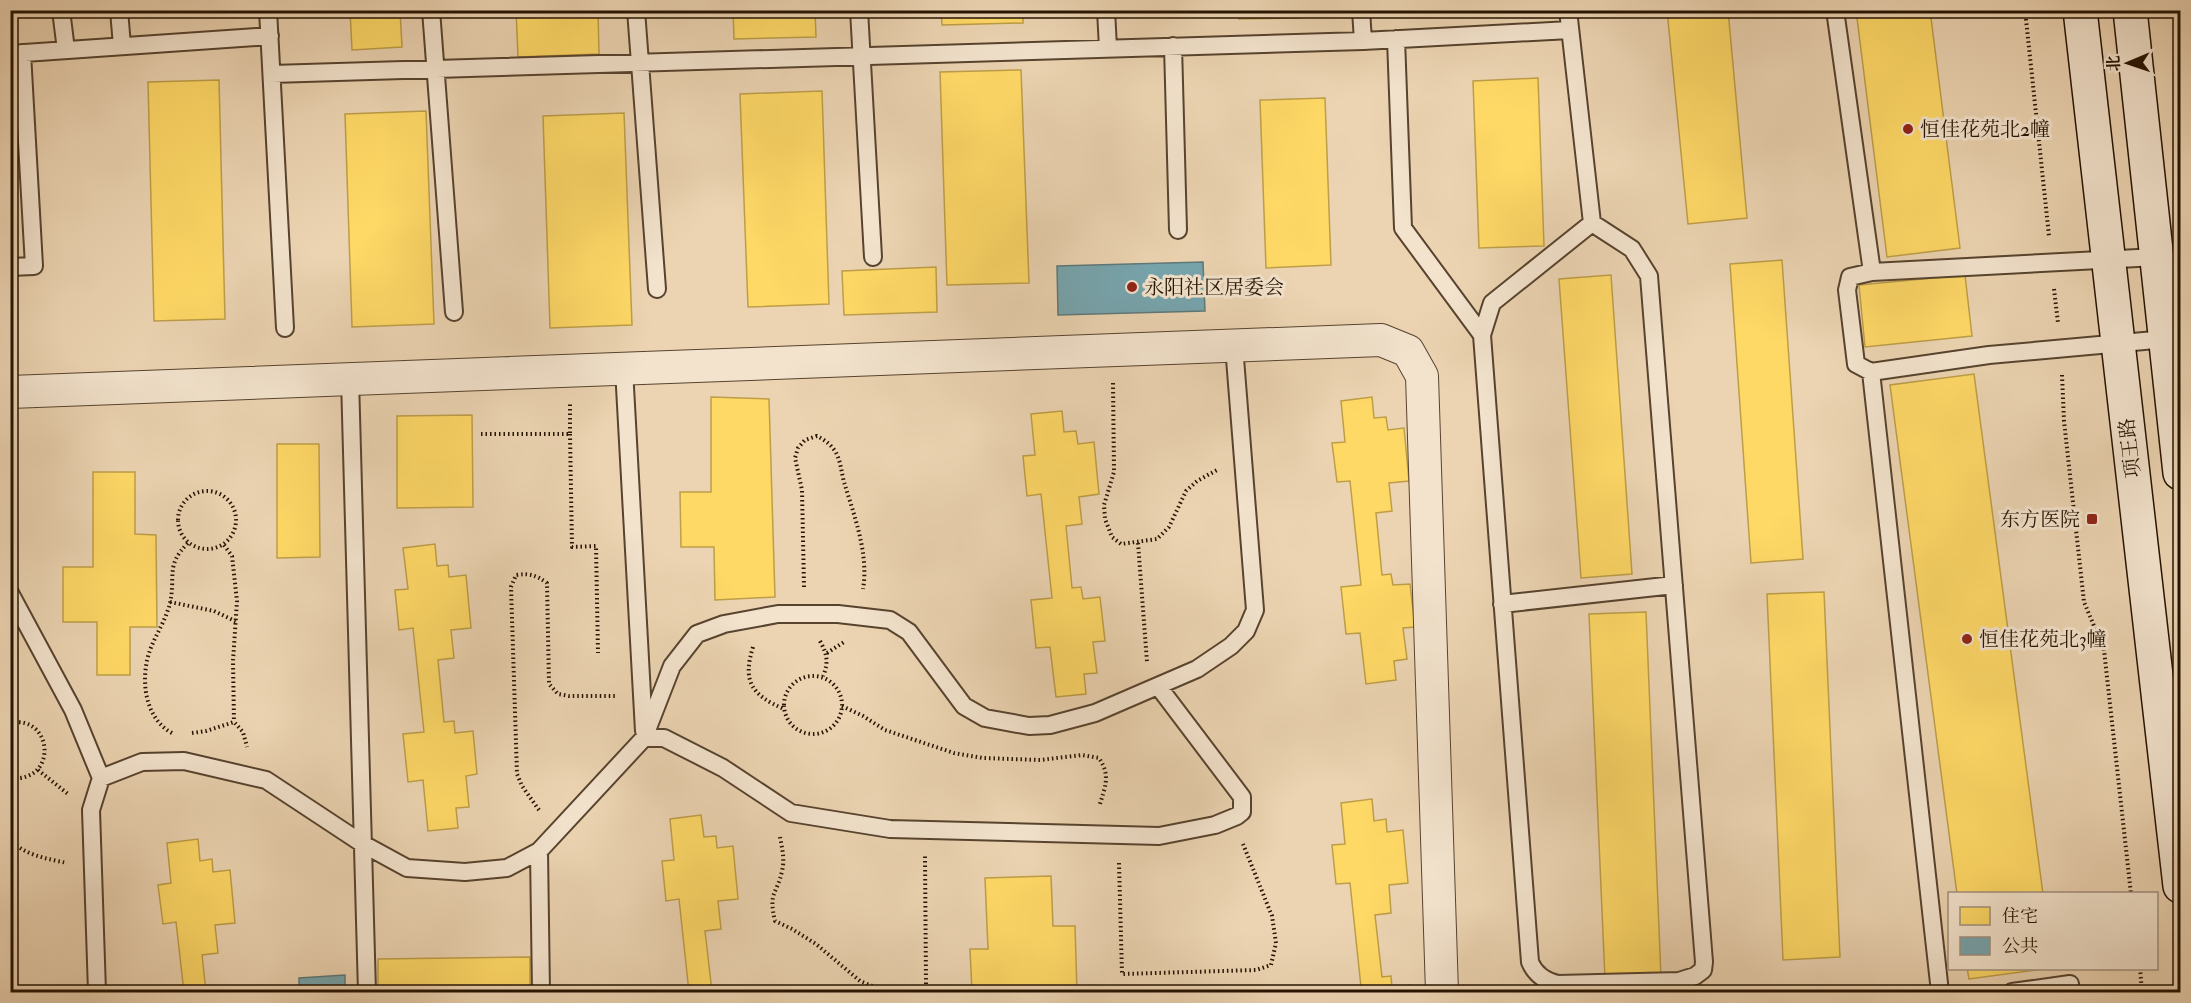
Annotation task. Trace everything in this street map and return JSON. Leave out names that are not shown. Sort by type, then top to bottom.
[{"type":"main road","name":"项王路","points":[[2080,10],[2181,886]]},
{"type":"main road","points":[[2130,10],[2166,270],[2166,339],[2181,474]]},
{"type":"street","points":[[10,392],[1381,340],[1408,351],[1422,376],[1442,993]]},
{"type":"lane","points":[[61,10],[66,50]]},
{"type":"lane","points":[[118,10],[122,46]]},
{"type":"lane","points":[[268,10],[285,328]]},
{"type":"lane","points":[[431,10],[454,312]]},
{"type":"lane","points":[[636,10],[657,289]]},
{"type":"lane","points":[[859,10],[873,257]]},
{"type":"lane","points":[[1107,10],[1108,48]]},
{"type":"lane","points":[[1361,10],[1363,41]]},
{"type":"lane","points":[[1568,10],[1592,223]]},
{"type":"lane","points":[[1835,10],[1872,272]]},
{"type":"lane","points":[[272,74],[1363,41],[1570,30]]},
{"type":"lane","points":[[10,267],[33,266],[16,54],[270,36]]},
{"type":"lane","points":[[1396,39],[1403,228],[1482,335]]},
{"type":"lane","points":[[1173,46],[1178,231]]},
{"type":"lane","points":[[1592,223],[1632,249],[1649,276],[1704,962],[1702,970],[1679,981],[1558,984],[1549,982],[1533,970],[1530,962],[1482,335],[1492,303],[1592,223]]},
{"type":"lane","points":[[2166,270],[2109,258],[1872,272],[1850,277],[1847,290],[1856,364],[1871,372],[1989,355],[2166,339]]},
{"type":"lane","points":[[101,778],[142,762],[184,761],[266,780],[363,844],[407,868],[465,872],[507,868],[539,850],[644,738],[672,666],[697,634],[724,624],[778,614],[859,616],[890,620],[909,632],[964,706],[985,718],[1029,726],[1050,725],[1095,713],[1197,669],[1231,646],[1246,631],[1255,610],[1234,345]]},
{"type":"lane","points":[[624,369],[644,738]]},
{"type":"lane","points":[[1871,372],[1940,993]]},
{"type":"lane","points":[[350,380],[367,993]]},
{"type":"lane","points":[[1502,604],[1674,585]]},
{"type":"lane","points":[[10,593],[73,710],[101,778],[91,810],[97,993]]},
{"type":"lane","points":[[644,738],[664,738],[723,768],[791,813],[890,830],[1159,836],[1215,825],[1237,816],[1242,812],[1242,797],[1154,688]]},
{"type":"lane","points":[[539,850],[541,993]]},
{"type":"lane","points":[[2012,993],[2070,984]]},
{"type":"path","points":[[2025,10],[2060,349],[2064,421],[2084,602],[2104,650],[2131,892]]},
{"type":"path","points":[[1113,350],[1114,472],[1104,505],[1105,519],[1112,537],[1121,544],[1157,539],[1169,527],[1186,491],[1197,481],[1244,459]]},
{"type":"path","points":[[569,371],[572,547],[596,546],[598,653]]},
{"type":"path","points":[[481,434],[570,434]]},
{"type":"path","points":[[804,614],[802,490],[795,458],[798,448],[805,440],[817,436],[827,442],[841,463],[858,534],[864,582],[859,616],[852,633],[841,645],[827,653]]},
{"type":"path","points":[[205,491],[214,491],[224,496],[235,511],[237,520],[235,530],[224,545],[205,550],[196,548],[181,536],[178,516],[180,507],[186,499],[195,493],[205,491]]},
{"type":"path","points":[[181,733],[173,733],[162,727],[146,697],[146,680],[150,651],[157,639],[170,602],[172,567],[178,554],[188,543]]},
{"type":"path","points":[[1138,543],[1154,688]]},
{"type":"path","points":[[224,545],[232,556],[236,578],[237,622],[233,661],[234,722],[243,732],[253,777]]},
{"type":"path","points":[[556,832],[522,786],[517,774],[511,587],[516,575],[527,573],[547,583],[549,684],[558,694],[641,696]]},
{"type":"path","points":[[170,602],[214,611],[237,622]]},
{"type":"path","points":[[813,634],[819,639],[827,653],[828,665],[823,676]]},
{"type":"path","points":[[758,640],[753,645],[747,665],[749,678],[754,690],[760,696],[784,708]]},
{"type":"path","points":[[823,676],[836,688],[841,697],[842,706],[835,724],[819,733],[800,731],[787,718],[784,708],[788,690],[802,677],[823,676]]},
{"type":"path","points":[[842,706],[885,730],[954,753],[983,758],[1040,760],[1082,755],[1099,758],[1106,770],[1105,787],[1098,808],[1099,835]]},
{"type":"path","points":[[189,733],[206,731],[234,722]]},
{"type":"path","points":[[10,723],[27,723],[35,728],[41,735],[46,753],[38,770],[30,776],[21,779],[10,778]]},
{"type":"path","points":[[38,770],[91,810]]},
{"type":"path","points":[[771,799],[784,855],[782,872],[773,892],[771,905],[775,921],[816,944],[860,981],[882,990],[904,993]]},
{"type":"path","points":[[1119,835],[1122,974],[1256,970],[1271,964],[1276,943],[1272,916],[1245,851],[1237,816]]},
{"type":"path","points":[[922,993],[926,985],[925,830]]},
{"type":"path","points":[[10,839],[15,845],[31,853],[93,868]]},
{"type":"path","points":[[2139,970],[2142,993]]},
{"type":"building: 住宅","points":[[350,10],[400,10],[402,47],[352,50]]},
{"type":"building: 住宅","points":[[516,10],[598,10],[599,54],[518,57]]},
{"type":"building: 住宅","points":[[733,10],[815,10],[816,37],[734,39]]},
{"type":"building: 住宅","points":[[941,10],[1023,10],[1023,23],[942,25]]},
{"type":"building: 住宅","points":[[1239,10],[1299,10],[1300,18],[1239,19]]},
{"type":"building: 住宅","points":[[1430,10],[1492,10],[1492,13],[1431,15]]},
{"type":"building: 住宅","points":[[1667,10],[1728,10],[1747,218],[1688,224]]},
{"type":"building: 住宅","name":"恒佳花苑北2幢","points":[[1856,10],[1930,10],[1960,248],[1887,257]]},
{"type":"building: 住宅","points":[[1021,70],[1029,283],[947,285],[940,72]]},
{"type":"building: 住宅","points":[[1538,78],[1544,246],[1479,248],[1473,81]]},
{"type":"building: 住宅","points":[[219,80],[225,319],[154,321],[148,82]]},
{"type":"building: 住宅","points":[[822,91],[829,304],[748,307],[740,94]]},
{"type":"building: 住宅","points":[[1325,98],[1331,265],[1266,268],[1260,100]]},
{"type":"building: 住宅","points":[[426,111],[434,324],[352,327],[345,114]]},
{"type":"building: 住宅","points":[[624,113],[632,325],[550,328],[543,116]]},
{"type":"building: 住宅","points":[[1782,260],[1803,559],[1751,563],[1730,264]]},
{"type":"building: 住宅","points":[[936,267],[937,312],[844,315],[842,271]]},
{"type":"building: 住宅","points":[[1611,275],[1632,574],[1581,578],[1559,279]]},
{"type":"building: 住宅","points":[[1965,275],[1972,336],[1865,347],[1859,285]]},
{"type":"building: 住宅","name":"恒佳花苑北3幢","points":[[1974,374],[2043,892],[1957,892],[1890,385]]},
{"type":"building: 住宅","points":[[711,397],[769,399],[775,597],[715,600],[714,547],[681,547],[680,492],[711,492]]},
{"type":"building: 住宅","points":[[1372,397],[1374,418],[1386,417],[1388,430],[1404,428],[1409,481],[1389,483],[1392,511],[1376,513],[1382,575],[1391,574],[1393,585],[1410,584],[1415,627],[1403,628],[1407,659],[1394,661],[1396,680],[1366,684],[1360,633],[1346,634],[1341,587],[1361,585],[1350,481],[1337,482],[1332,443],[1345,442],[1341,401]]},
{"type":"building: 住宅","points":[[1062,411],[1064,432],[1076,431],[1078,444],[1094,442],[1099,494],[1079,497],[1082,524],[1066,526],[1072,588],[1081,587],[1083,599],[1100,597],[1105,641],[1093,642],[1097,673],[1084,674],[1086,694],[1056,697],[1050,647],[1036,648],[1031,600],[1052,598],[1041,494],[1027,496],[1023,456],[1035,455],[1031,414]]},
{"type":"building: 住宅","points":[[472,415],[473,507],[397,508],[397,416]]},
{"type":"building: 住宅","points":[[277,444],[319,444],[320,557],[277,558]]},
{"type":"building: 住宅","points":[[93,472],[135,472],[135,534],[156,535],[157,627],[130,627],[130,675],[97,675],[97,622],[63,622],[63,567],[93,567]]},
{"type":"building: 住宅","points":[[435,544],[437,566],[448,565],[449,577],[466,575],[471,628],[451,630],[454,658],[438,660],[444,722],[454,721],[455,733],[473,731],[477,774],[466,776],[469,807],[456,808],[458,828],[428,831],[423,780],[408,782],[403,734],[424,732],[413,628],[399,630],[395,590],[408,589],[403,548]]},
{"type":"building: 住宅","points":[[1824,592],[1840,957],[1783,960],[1767,594]]},
{"type":"building: 住宅","points":[[1646,612],[1661,977],[1605,979],[1589,614]]},
{"type":"building: 住宅","points":[[1372,799],[1374,821],[1386,819],[1387,832],[1403,830],[1408,883],[1389,885],[1391,913],[1375,915],[1382,977],[1391,976],[1392,988],[1410,985],[1411,992],[1341,992],[1340,989],[1361,987],[1350,883],[1336,884],[1332,845],[1345,844],[1341,803]]},
{"type":"building: 住宅","points":[[701,815],[704,837],[716,836],[717,848],[733,846],[738,899],[718,901],[721,929],[705,931],[712,992],[689,992],[679,899],[666,901],[662,861],[674,860],[670,819]]},
{"type":"building: 住宅","points":[[198,839],[200,861],[212,859],[213,872],[230,870],[235,923],[215,925],[218,953],[202,955],[206,992],[184,992],[176,922],[163,924],[158,885],[171,883],[167,843]]},
{"type":"building: 住宅","points":[[1051,876],[1053,926],[1075,926],[1077,992],[972,992],[970,949],[988,949],[985,878]]},
{"type":"building: 住宅","points":[[530,957],[530,992],[378,992],[378,959]]},
{"type":"building: 住宅","points":[[1967,970],[2035,970],[1969,979]]},
{"type":"building: 公共","points":[[1203,262],[1205,311],[1058,315],[1057,266]]},
{"type":"building: 公共","points":[[345,975],[345,992],[299,992],[299,978]]},
{"type":"place","name":"恒佳花苑北2幢","points":[[1908,129]]},
{"type":"place","name":"永阳社区居委会","points":[[1132,287]]},
{"type":"place","name":"东方医院","points":[[2092,519]]},
{"type":"place","name":"恒佳花苑北3幢","points":[[1967,639]]}]
